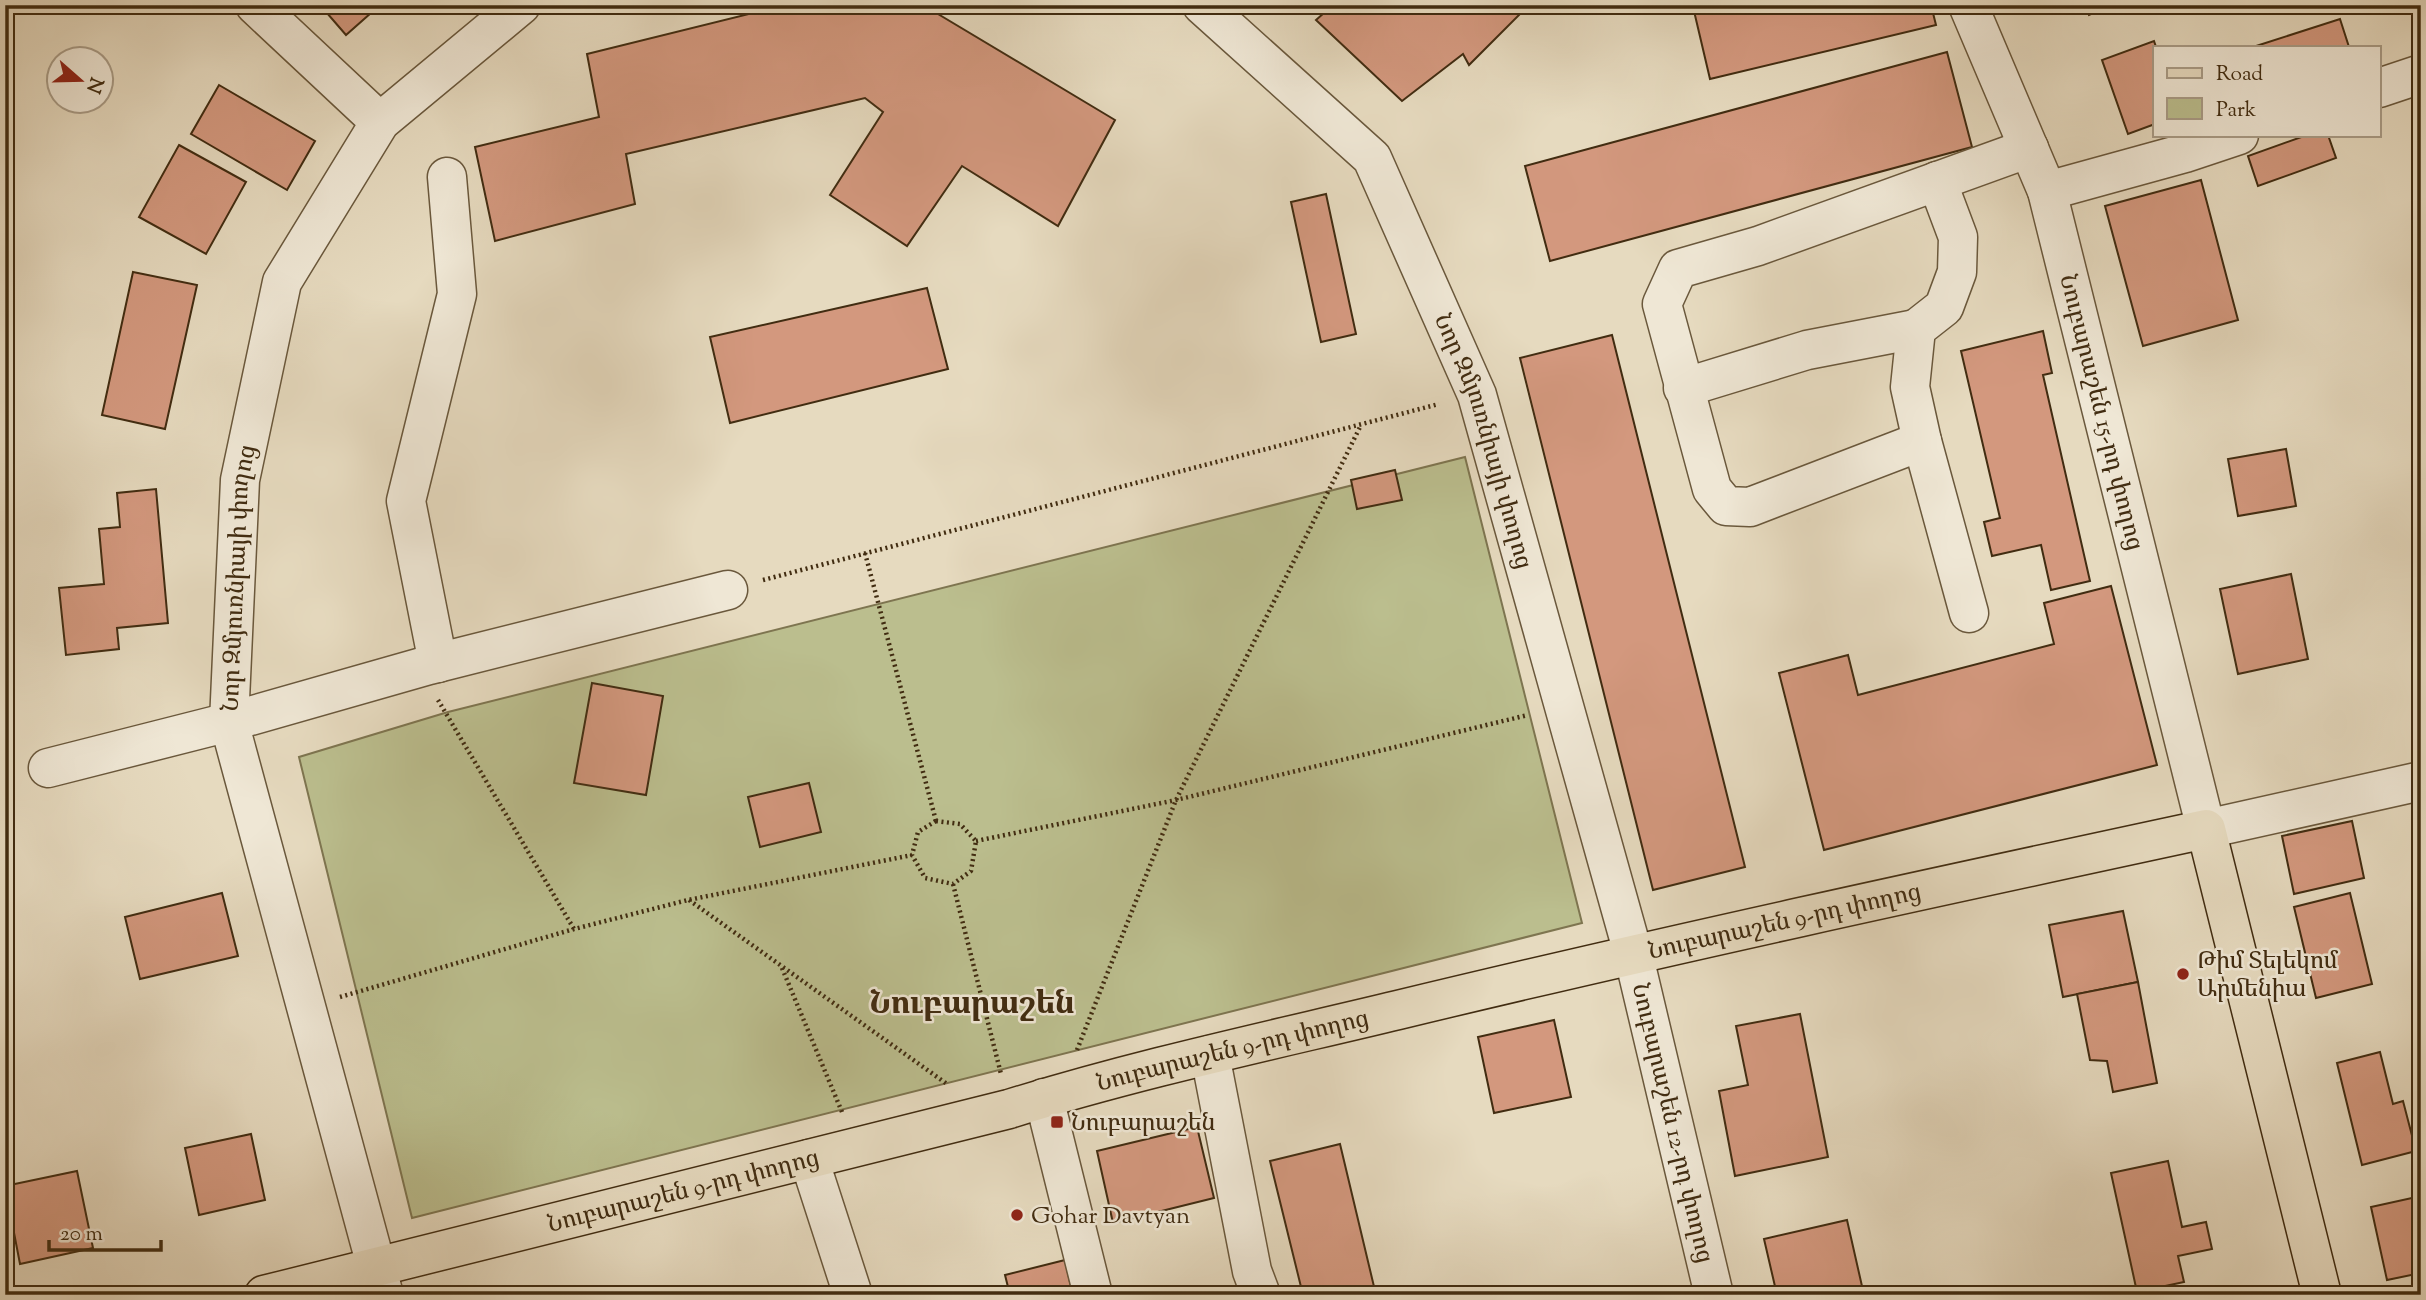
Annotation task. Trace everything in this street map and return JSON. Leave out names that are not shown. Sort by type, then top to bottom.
[{"type":"main road","name":"Նուբարաշեն 9-րդ փողոց","points":[[264,1295],[380,1281],[809,1159],[1210,1055],[1633,953],[2206,829]]},
{"type":"main road","points":[[2206,829],[2322,1295]]},
{"type":"street","points":[[255,5],[380,122]]},
{"type":"street","name":"Նոր Զմյուռնիայի փողոց","points":[[380,1281],[229,722],[240,480],[282,282],[380,122],[521,5]]},
{"type":"street","name":"Նոր Զմյուռնիայի փողոց","points":[[1202,5],[1372,158],[1477,395],[1633,953]]},
{"type":"street","name":"Նուբարաշեն 15-րդ փողոց","points":[[1968,5],[2047,191],[2206,829]]},
{"type":"street","points":[[2380,88],[2421,74]]},
{"type":"street","points":[[2047,191],[2236,136]]},
{"type":"street","points":[[1922,441],[1750,507],[1726,506],[1712,489],[1662,304],[1678,269],[1758,246],[2029,148]]},
{"type":"street","points":[[434,664],[406,501],[457,295],[446,177]]},
{"type":"street","points":[[1683,388],[1807,350],[1916,329],[1944,307],[1957,272],[1958,237],[1937,181]]},
{"type":"street","points":[[1916,329],[1909,387],[1969,613]]},
{"type":"street","points":[[48,768],[229,722],[434,664],[728,590]]},
{"type":"street","points":[[2206,829],[2421,782]]},
{"type":"street","name":"Նուբարաշեն 12-րդ փողոց","points":[[1633,953],[1714,1295]]},
{"type":"street","points":[[1210,1055],[1252,1271],[1261,1295]]},
{"type":"street","points":[[1027,1104],[1093,1295]]},
{"type":"street","points":[[809,1159],[853,1295]]},
{"type":"path","points":[[728,590],[1477,395]]},
{"type":"path","points":[[1076,1053],[1176,800],[1362,424]]},
{"type":"path","points":[[864,553],[936,821]]},
{"type":"path","points":[[434,664],[437,699],[574,929]]},
{"type":"path","points":[[976,841],[1176,800],[1565,706]]},
{"type":"path","points":[[936,821],[960,824],[976,841],[971,871],[953,884],[925,878],[912,855],[918,832],[936,821]]},
{"type":"path","points":[[306,1008],[574,929],[688,900],[912,855]]},
{"type":"path","points":[[953,884],[1027,1104]]},
{"type":"path","points":[[688,900],[949,1085]]},
{"type":"path","points":[[781,966],[846,1122]]},
{"type":"green space","points":[[1465,457],[1582,923],[412,1218],[299,757],[448,712]]},
{"type":"building","points":[[320,5],[380,5],[346,35]]},
{"type":"building","points":[[785,5],[928,5],[928,8],[1115,120],[1058,226],[962,166],[907,246],[830,195],[883,112],[865,98],[626,154],[635,204],[495,241],[475,147],[599,117],[587,54]]},
{"type":"building","points":[[1333,5],[1514,5],[1521,13],[1469,65],[1463,54],[1402,101],[1316,20]]},
{"type":"building","points":[[1720,5],[1931,5],[1936,25],[1710,79],[1694,11]]},
{"type":"building","points":[[2085,5],[2112,5],[2089,15]]},
{"type":"building","points":[[2340,19],[2349,46],[2256,46]]},
{"type":"building","points":[[2154,41],[2153,125],[2128,134],[2102,60]]},
{"type":"building","points":[[1947,52],[1972,147],[1550,261],[1525,166]]},
{"type":"building","points":[[219,85],[315,141],[287,190],[191,134]]},
{"type":"building","points":[[2304,136],[2328,136],[2336,158],[2258,186],[2248,156]]},
{"type":"building","points":[[179,145],[246,182],[206,254],[139,217]]},
{"type":"building","points":[[2201,180],[2238,320],[2143,346],[2105,206]]},
{"type":"building","points":[[1326,194],[1356,334],[1321,342],[1291,202]]},
{"type":"building","points":[[133,272],[197,285],[165,429],[102,415]]},
{"type":"building","points":[[927,288],[948,369],[730,423],[710,337]]},
{"type":"building","points":[[2043,331],[2052,373],[2043,375],[2090,581],[2051,590],[2041,545],[1992,556],[1984,522],[2000,518],[1961,351]]},
{"type":"building","points":[[1612,335],[1745,867],[1653,890],[1520,358]]},
{"type":"building","points":[[2286,449],[2296,506],[2238,516],[2228,459]]},
{"type":"building","points":[[1395,470],[1402,500],[1357,509],[1351,480]]},
{"type":"building","points":[[156,489],[168,623],[117,628],[119,649],[66,655],[59,588],[104,584],[99,529],[120,527],[117,493]]},
{"type":"building","points":[[2291,574],[2308,659],[2238,674],[2220,589]]},
{"type":"building","points":[[2111,586],[2157,765],[1824,850],[1779,673],[1848,655],[1858,695],[2054,644],[2044,603]]},
{"type":"building","points":[[592,683],[663,696],[646,795],[574,783]]},
{"type":"building","points":[[809,783],[821,832],[760,847],[748,797]]},
{"type":"building","points":[[2352,821],[2364,878],[2294,894],[2282,836]]},
{"type":"building","points":[[222,893],[238,956],[140,979],[125,917]]},
{"type":"building","points":[[2350,893],[2372,984],[2316,998],[2294,907]]},
{"type":"building","points":[[2123,911],[2138,982],[2063,997],[2049,925]]},
{"type":"building","points":[[2138,982],[2157,1083],[2113,1092],[2107,1061],[2090,1060],[2077,994]]},
{"type":"building","points":[[1800,1014],[1828,1157],[1735,1176],[1719,1091],[1748,1085],[1736,1026]]},
{"type":"building","points":[[1554,1020],[1571,1097],[1494,1113],[1478,1037]]},
{"type":"building","points":[[2380,1052],[2393,1104],[2403,1101],[2416,1151],[2362,1165],[2337,1063]]},
{"type":"building","points":[[1197,1127],[1214,1198],[1113,1223],[1097,1151]]},
{"type":"building","points":[[251,1134],[265,1200],[199,1215],[185,1148]]},
{"type":"building","points":[[1340,1144],[1376,1295],[1303,1295],[1270,1161]]},
{"type":"building","points":[[2168,1161],[2182,1227],[2206,1222],[2212,1249],[2178,1256],[2184,1282],[2137,1292],[2111,1173]]},
{"type":"building","points":[[77,1171],[93,1248],[20,1264],[5,1186]]},
{"type":"building","points":[[2421,1196],[2421,1273],[2387,1280],[2371,1207]]},
{"type":"building","points":[[1847,1220],[1864,1295],[1777,1295],[1764,1239]]},
{"type":"building","points":[[1065,1260],[1073,1295],[1010,1295],[1005,1275]]},
{"type":"place","name":"Թիմ Տելեկոմ Արմենիա","points":[[2183,974]]},
{"type":"place","name":"Նուբարաշեն","points":[[1057,1122]]},
{"type":"place","name":"Gohar Davtyan","points":[[1017,1215]]},
{"type":"district","name":"Նուբարաշեն","points":[[972,1002]]}]
